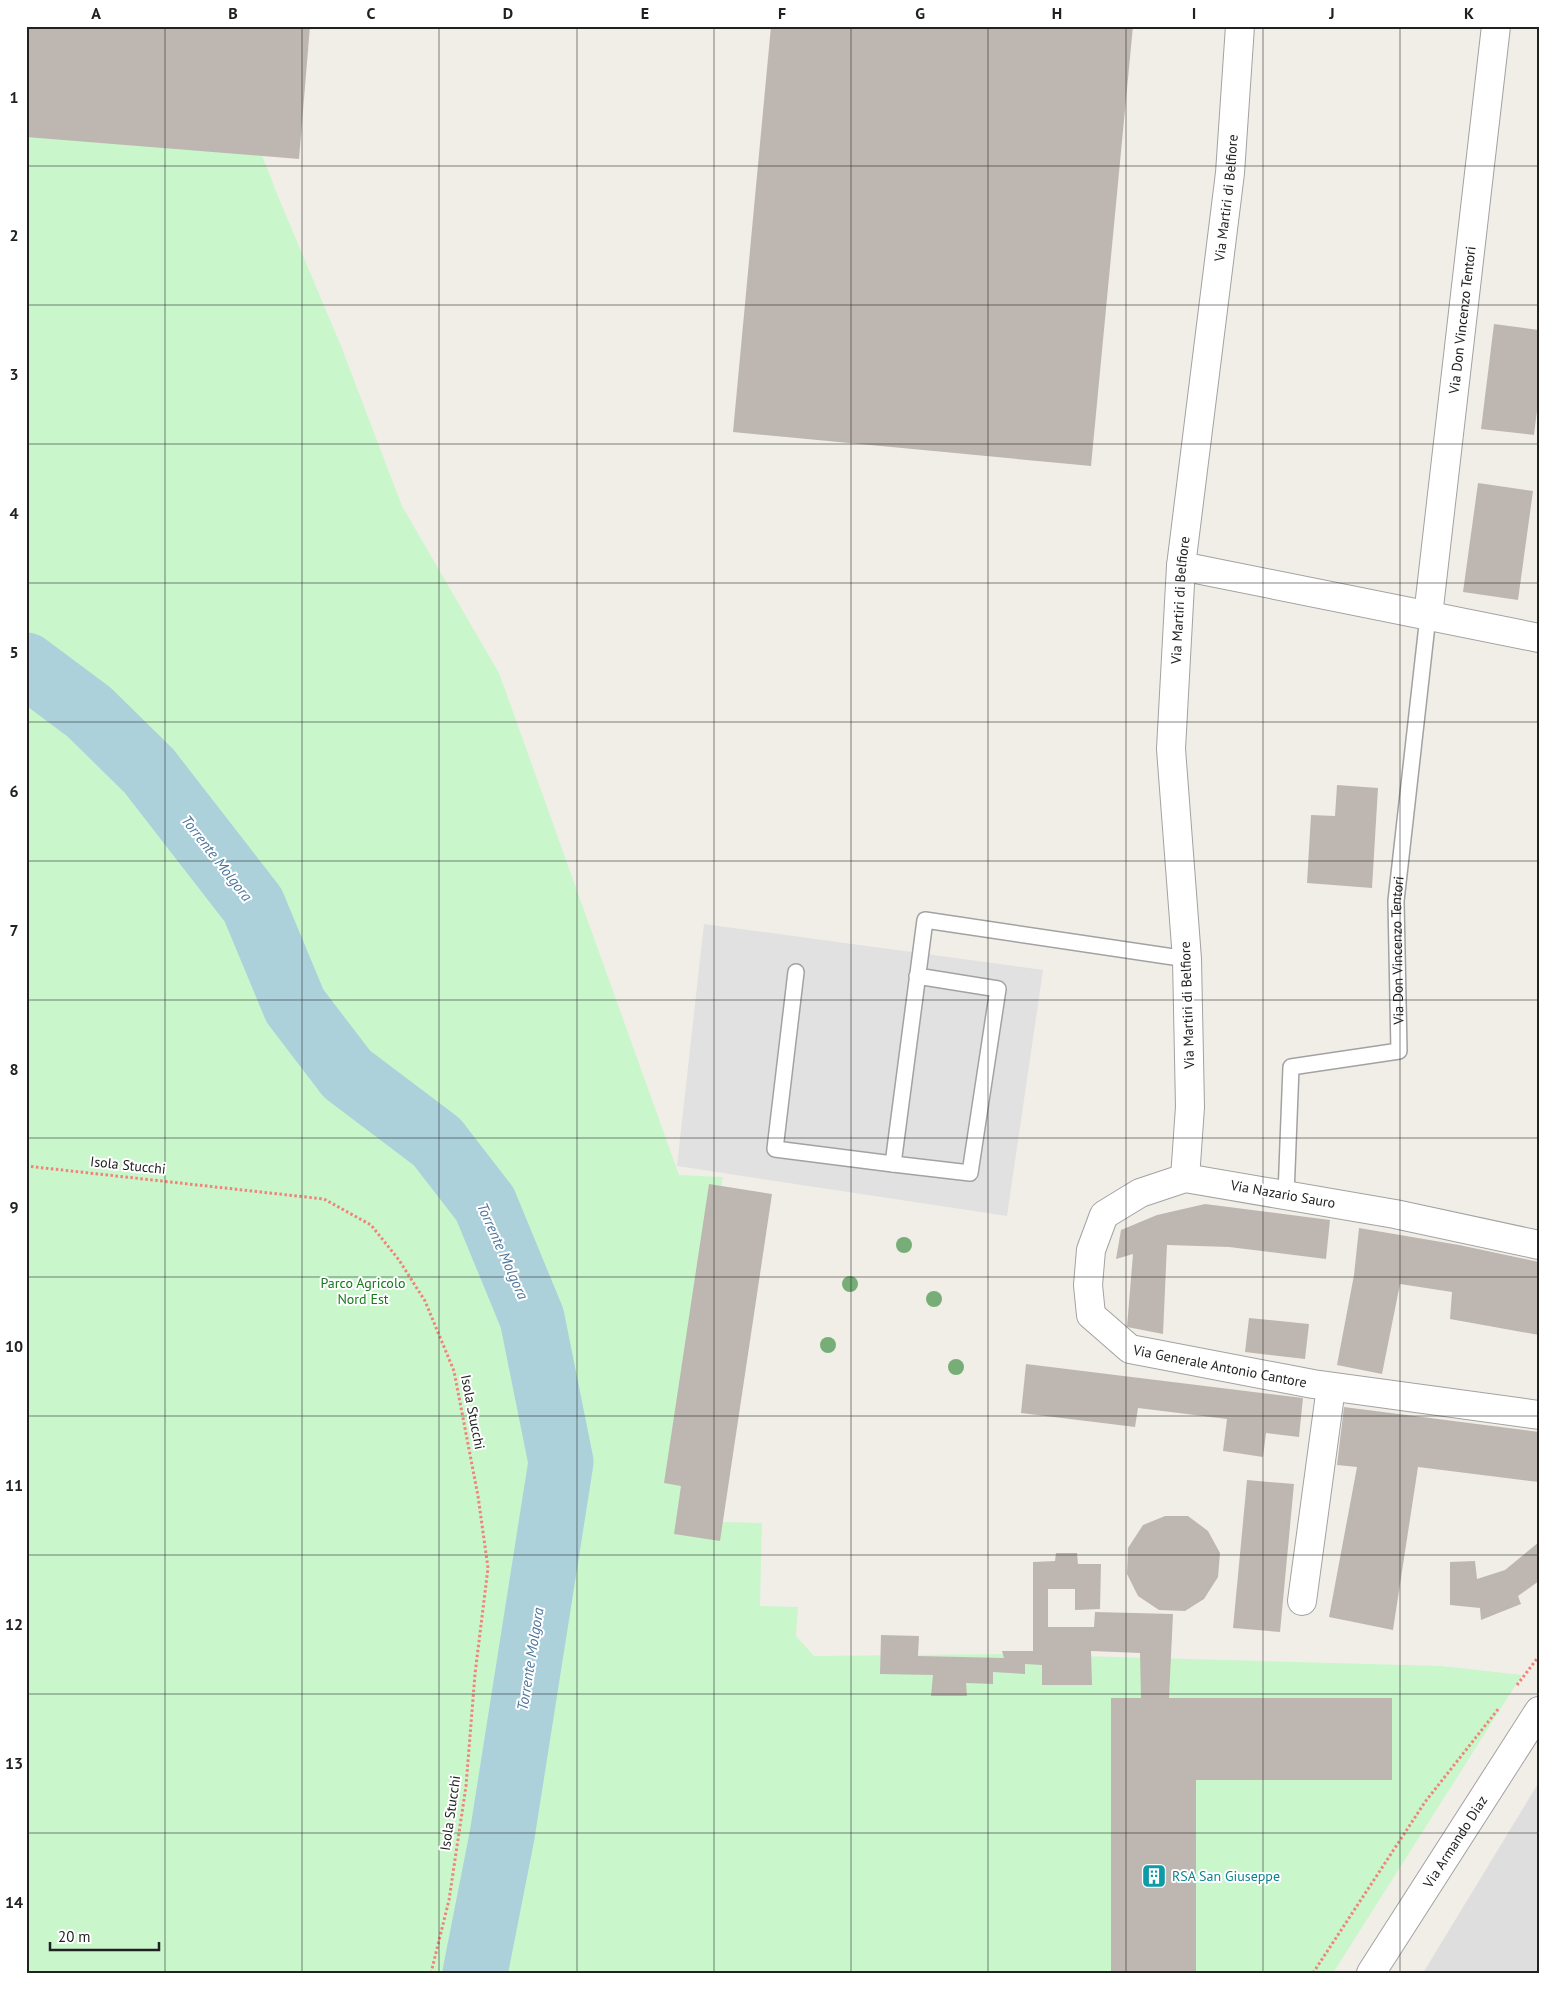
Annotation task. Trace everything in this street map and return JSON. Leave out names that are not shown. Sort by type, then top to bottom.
[{"type":"street","name":"Via Martiri di Belfiore","points":[[1185,1178],[1190,1107],[1187,959],[1170,749],[1181,566],[1230,173],[1240,26]]},
{"type":"street","name":"Via Don Vincenzo Tentori","points":[[1428,616],[1496,26]]},
{"type":"street","points":[[1181,566],[1539,638]]},
{"type":"street","name":"Via Nazario Sauro","points":[[1088,1285],[1091,1250],[1104,1214],[1140,1193],[1185,1178],[1395,1214],[1539,1245]]},
{"type":"street","name":"Via Generale Antonio Cantore","points":[[1088,1285],[1091,1315],[1130,1350],[1331,1387],[1539,1415]]},
{"type":"street","points":[[1302,1601],[1331,1387]]},
{"type":"street","name":"Via Armando Diaz","points":[[1371,1973],[1539,1711]]},
{"type":"lane","name":"Via Don Vincenzo Tentori","points":[[1286,1195],[1291,1067],[1399,1051],[1396,901],[1428,616]]},
{"type":"lane","points":[[893,1164],[925,920],[1187,959]]},
{"type":"lane","points":[[796,972],[775,1149],[970,1173],[998,989],[917,976]]},
{"type":"path","name":"Isola Stucchi","points":[[26,1166],[324,1199],[371,1225],[399,1260],[426,1301],[454,1371],[478,1496],[488,1568],[475,1674],[466,1786],[449,1900],[431,1973]]},
{"type":"path","points":[[1516,1686],[1539,1656]]},
{"type":"path","points":[[1313,1973],[1424,1802],[1504,1702]]},
{"type":"shaded area","points":[[704,924],[1043,970],[1007,1216],[677,1166]]},
{"type":"shaded area","points":[[1539,1782],[1539,1973],[1423,1973]]},
{"type":"green space","name":"Parco Agricolo Nord Est","points":[[26,26],[213,26],[277,194],[341,346],[402,506],[499,673],[679,1175],[723,1177],[675,1468],[722,1525],[723,1522],[762,1523],[760,1606],[798,1607],[796,1636],[814,1656],[1008,1654],[1441,1666],[1522,1675],[1333,1973],[26,1973]]},
{"type":"building","points":[[26,26],[310,26],[299,159],[26,137]]},
{"type":"building","points":[[771,26],[1133,26],[1091,466],[733,432]]},
{"type":"building","points":[[1494,324],[1539,330],[1539,394],[1534,435],[1481,429]]},
{"type":"building","points":[[1478,483],[1533,491],[1518,600],[1463,592]]},
{"type":"building","points":[[1337,785],[1378,788],[1372,888],[1307,883],[1311,815],[1335,816]]},
{"type":"building","points":[[709,1184],[772,1194],[720,1541],[674,1534],[681,1486],[664,1483]]},
{"type":"building","points":[[1205,1204],[1330,1220],[1326,1259],[1229,1247],[1167,1245],[1163,1334],[1127,1327],[1133,1254],[1116,1259],[1121,1230],[1157,1215]]},
{"type":"building","points":[[1359,1228],[1459,1245],[1539,1262],[1539,1335],[1450,1319],[1452,1292],[1400,1284],[1382,1374],[1337,1365],[1354,1275]]},
{"type":"building","points":[[1249,1318],[1309,1324],[1305,1359],[1245,1352]]},
{"type":"building","points":[[1026,1364],[1303,1398],[1299,1437],[1266,1433],[1263,1457],[1223,1451],[1227,1419],[1138,1408],[1135,1427],[1021,1413]]},
{"type":"building","points":[[1344,1407],[1539,1432],[1539,1482],[1418,1467],[1393,1630],[1329,1617],[1357,1467],[1337,1465]]},
{"type":"building","points":[[1247,1480],[1294,1484],[1280,1632],[1233,1628]]},
{"type":"building","points":[[1165,1516],[1188,1516],[1208,1531],[1220,1553],[1218,1577],[1204,1599],[1185,1611],[1159,1610],[1138,1596],[1127,1574],[1128,1548],[1143,1525]]},
{"type":"building","points":[[1539,1542],[1539,1581],[1518,1596],[1521,1604],[1481,1620],[1480,1608],[1450,1605],[1450,1562],[1475,1561],[1477,1579],[1505,1570]]},
{"type":"building","name":"RSA San Giuseppe","points":[[1056,1553],[1077,1553],[1078,1564],[1101,1564],[1100,1609],[1075,1610],[1075,1589],[1048,1589],[1048,1627],[1094,1627],[1095,1612],[1173,1614],[1169,1698],[1392,1698],[1392,1780],[1196,1780],[1196,1973],[1111,1973],[1111,1698],[1141,1698],[1140,1653],[1091,1651],[1092,1685],[1042,1685],[1042,1665],[1025,1664],[1025,1674],[993,1672],[993,1684],[966,1683],[967,1696],[931,1696],[933,1675],[880,1674],[881,1635],[919,1636],[918,1656],[1004,1658],[1002,1651],[1033,1651],[1033,1562],[1055,1561]]},
{"type":"waterway","name":"Torrente Molgora","points":[[26,665],[89,712],[149,771],[253,905],[295,1006],[347,1074],[437,1142],[485,1204],[532,1318],[561,1462],[502,1836],[475,1973]]},
{"type":"place","name":"RSA San Giuseppe","points":[[1154,1876]]}]
